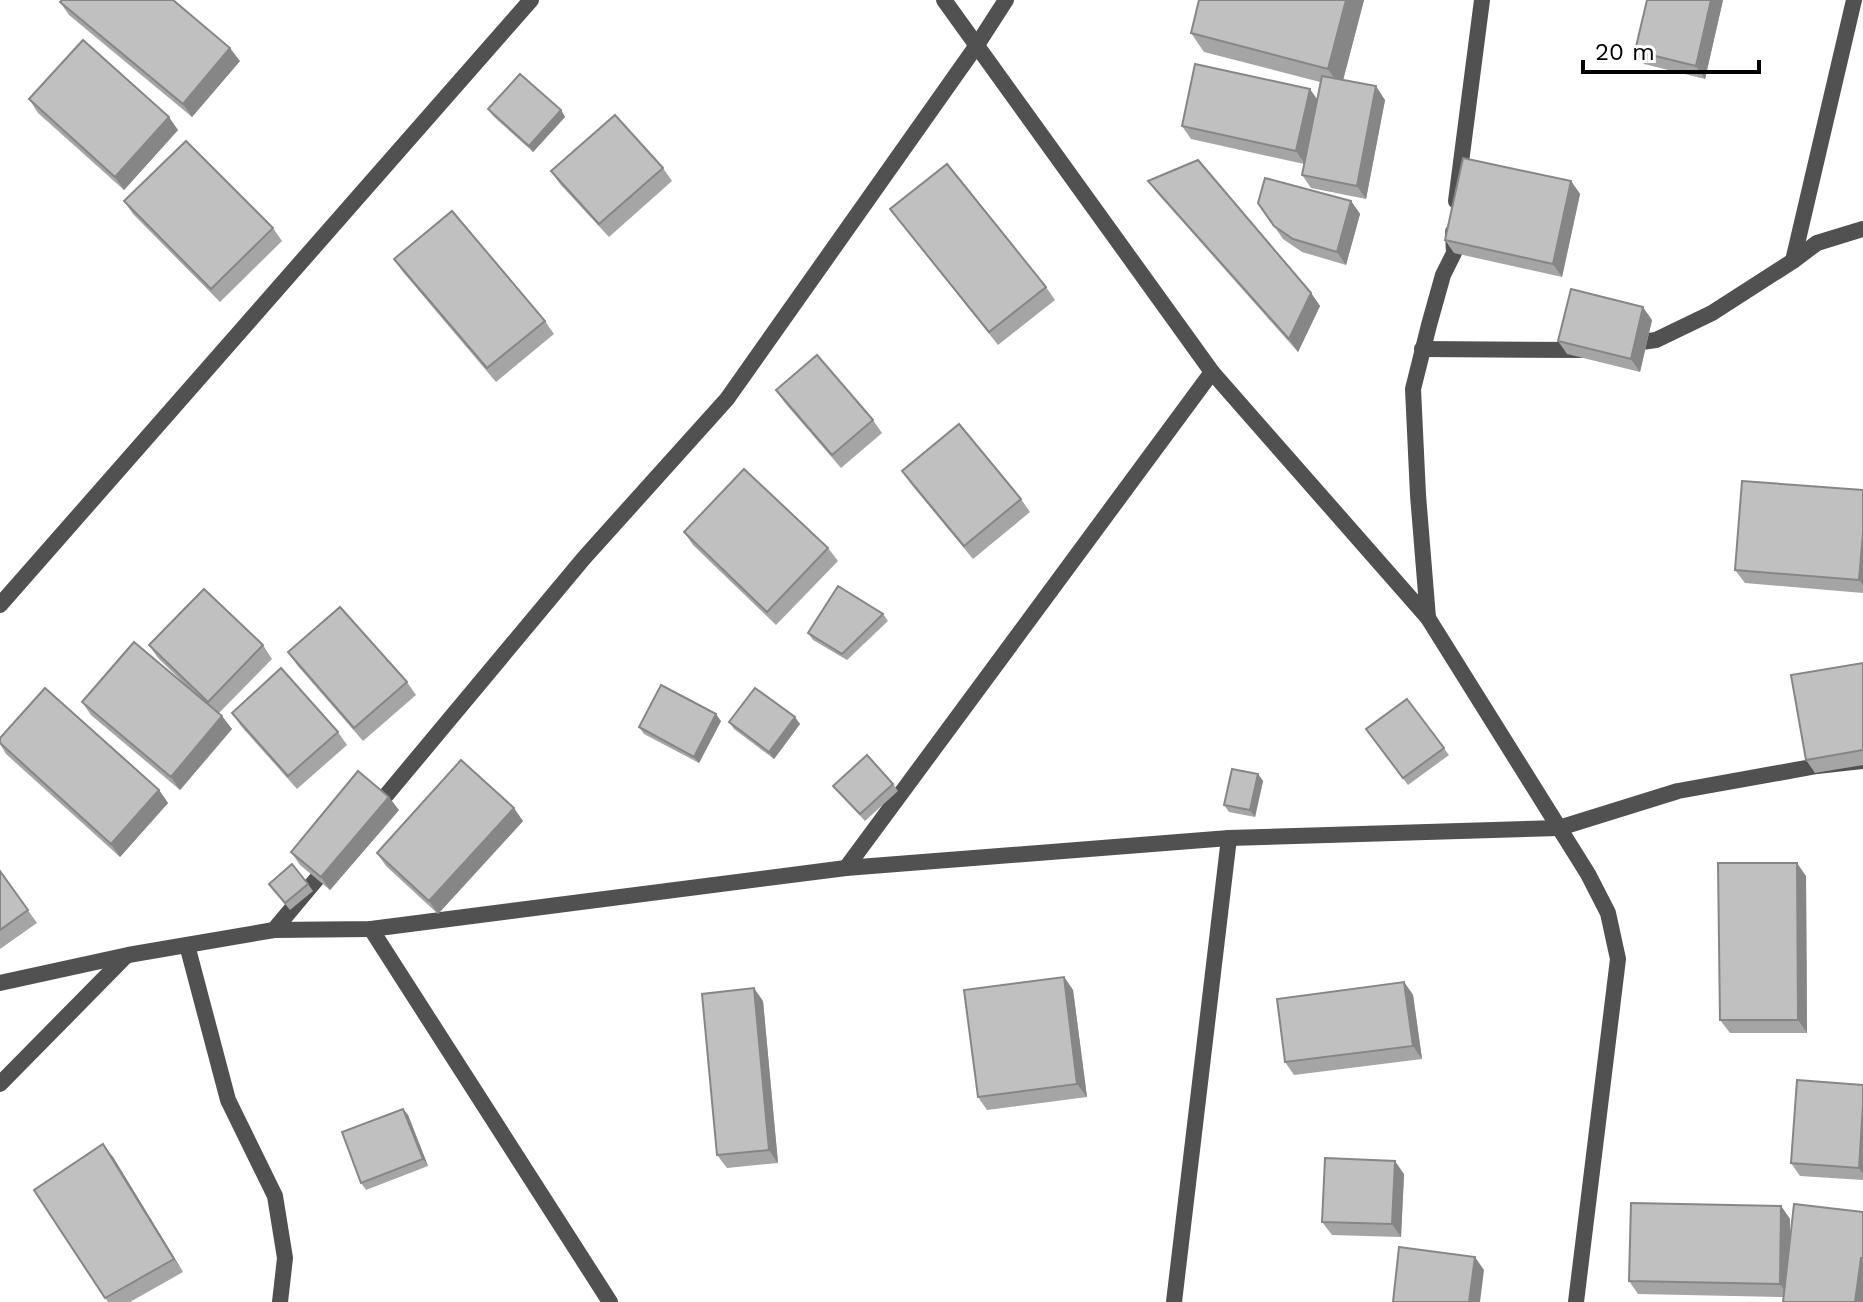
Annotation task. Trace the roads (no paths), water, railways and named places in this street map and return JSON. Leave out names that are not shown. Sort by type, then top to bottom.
[{"type":"street","points":[[0,605],[531,0]]},
{"type":"street","points":[[944,0],[1212,372],[1428,618],[1588,874],[1608,913],[1618,959],[1576,1302]]},
{"type":"street","points":[[364,822],[584,558],[727,399],[1006,0]]},
{"type":"street","points":[[1428,618],[1413,389],[1443,275],[1454,253],[1452,224],[1482,0]]},
{"type":"street","points":[[1793,261],[1854,0]]},
{"type":"street","points":[[1422,349],[1590,350],[1656,340],[1712,313],[1817,243],[1863,229]]},
{"type":"street","points":[[846,868],[1212,372]]},
{"type":"street","points":[[0,983],[128,955],[274,930],[371,929],[846,868],[1229,838],[1559,828],[1678,791],[1817,766],[1863,761]]},
{"type":"street","points":[[1174,1302],[1229,838]]},
{"type":"street","points":[[274,930],[344,846]]},
{"type":"street","points":[[371,929],[610,1302]]},
{"type":"street","points":[[187,945],[228,1100],[275,1196],[285,1258],[280,1302]]},
{"type":"street","points":[[0,1084],[128,955]]}]
